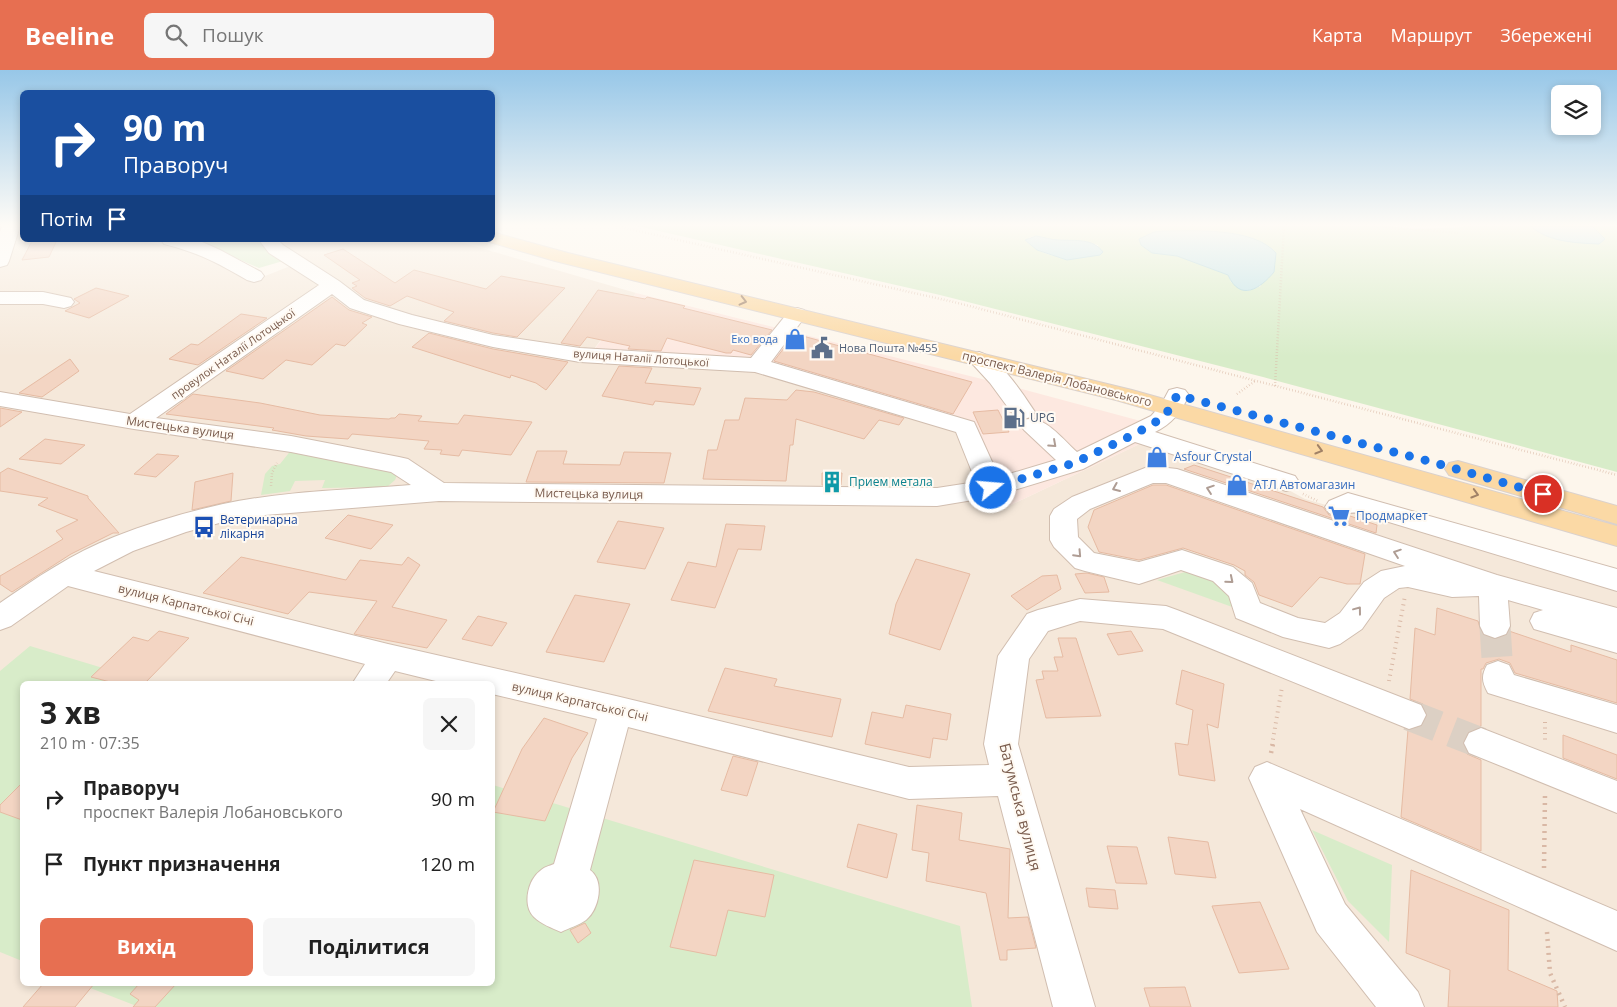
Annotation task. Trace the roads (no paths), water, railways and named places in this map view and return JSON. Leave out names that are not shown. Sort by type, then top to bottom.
[{"type":"main road","name":"проспект Валерія Лобановського","points":[[616,270],[979,359],[1174,401],[1432,462],[1617,515]]},
{"type":"main road","name":"проспект Валерія Лобановського","points":[[667,270],[1174,401],[1617,536]]},
{"type":"street","points":[[243,270],[254,276]]},
{"type":"street","name":"вулиця Наталії Лотоцької","points":[[308,270],[357,304],[406,320],[493,341],[580,355],[758,364],[966,427],[991,488]]},
{"type":"street","name":"провулок Наталії Лотоцької","points":[[134,422],[332,285]]},
{"type":"street","points":[[0,298],[43,298],[64,302]]},
{"type":"street","points":[[758,364],[797,314]]},
{"type":"street","points":[[979,359],[998,378],[1028,418],[1074,463]]},
{"type":"street","name":"Мистецька вулиця","points":[[3,402],[134,422],[284,453],[400,465],[439,492],[937,498],[991,488],[1074,463],[1135,434],[1159,420],[1174,401]]},
{"type":"street","points":[[1135,434],[1286,482]]},
{"type":"street","points":[[1492,585],[1452,586],[1408,576],[1391,579],[1374,590],[1350,621],[1329,636],[1294,629],[1247,610],[1242,590],[1223,574],[1182,560],[1138,573],[1085,561],[1064,540],[1063,516],[1081,503],[1150,474],[1168,475],[1492,585],[1617,620]]},
{"type":"street","points":[[5,609],[64,574],[123,544],[178,525],[224,513],[265,506],[439,492]]},
{"type":"street","points":[[1338,507],[1348,502],[1360,504],[1617,580]]},
{"type":"street","name":"вулиця Карпатської Січі","points":[[64,574],[388,657],[491,681]]},
{"type":"street","points":[[1492,585],[1495,626]]},
{"type":"street","name":"Батумська вулиця","points":[[1074,1007],[1001,744],[1014,656],[1038,622],[1080,610],[1166,618],[1397,710]]},
{"type":"street","points":[[1545,620],[1617,641]]},
{"type":"street","points":[[370,681],[388,657]]},
{"type":"street","points":[[1498,674],[1499,684],[1617,719]]},
{"type":"street","name":"вулиця Карпатської Січі","points":[[495,682],[909,783],[1011,780]]},
{"type":"street","points":[[569,878],[616,710]]},
{"type":"street","points":[[1481,743],[1617,797]]},
{"type":"street","points":[[1403,1007],[1331,918],[1267,778],[1617,931]]},
{"type":"water","points":[[1214,270],[1274,270],[1263,283],[1250,290],[1238,288],[1228,275]]},
{"type":"tunnel","points":[[1495,626],[1498,674]]},
{"type":"tunnel","points":[[1409,715],[1481,743]]},
{"type":"place","name":"Еко вода","points":[[795,339]]},
{"type":"place","name":"Нова Пошта №455","points":[[822,348]]},
{"type":"place","name":"UPG","points":[[1014,418]]},
{"type":"place","name":"Asfour Crystal","points":[[1157,457]]},
{"type":"place","name":"Прием метала","points":[[832,482]]},
{"type":"place","name":"АТЛ Автомагазин","points":[[1237,485]]},
{"type":"place","name":"Продмаркет","points":[[1339,516]]},
{"type":"place","name":"Ветеринарна лікарня","points":[[204,527]]}]
